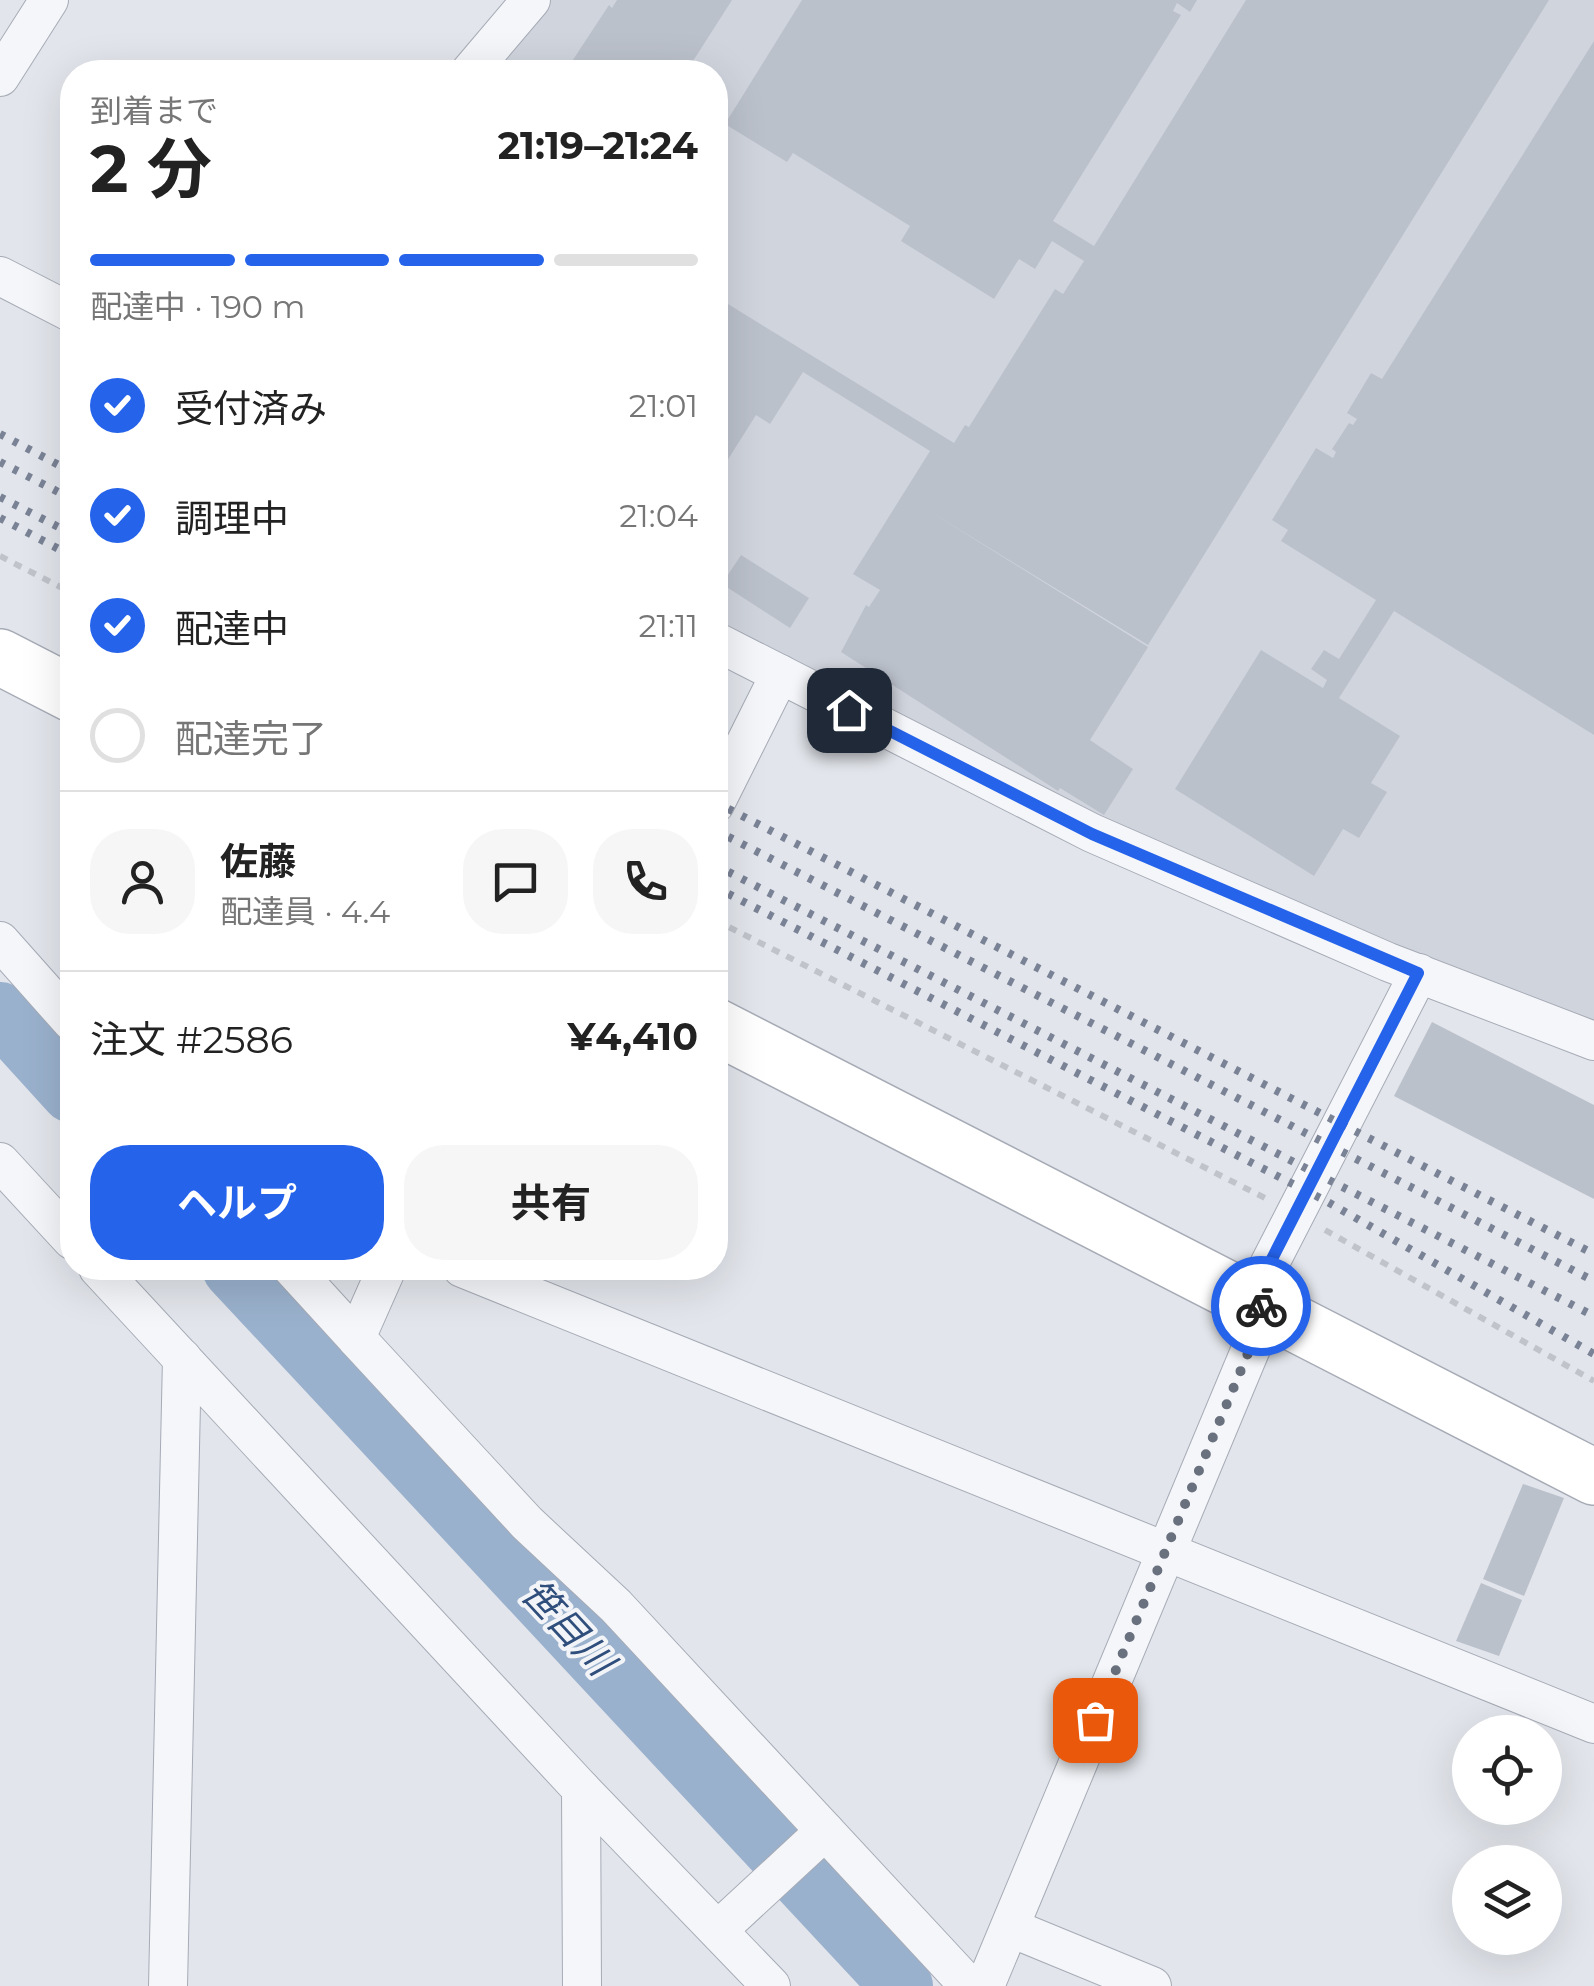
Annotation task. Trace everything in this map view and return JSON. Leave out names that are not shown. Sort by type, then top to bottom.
[{"type":"street","points":[[0,77],[49,0]]},
{"type":"street","points":[[480,60],[531,0]]},
{"type":"street","points":[[0,276],[60,307]]},
{"type":"street","points":[[728,648],[1092,834],[1418,973],[1594,1041]]},
{"type":"street","points":[[0,657],[60,688]]},
{"type":"street","points":[[728,778],[780,674]]},
{"type":"street","points":[[0,941],[60,1008]]},
{"type":"street","points":[[985,1986],[1164,1548],[1295,1213],[1418,973]]},
{"type":"street","points":[[728,1033],[1594,1476]]},
{"type":"street","points":[[0,1162],[60,1227]]},
{"type":"street","points":[[109,1280],[581,1788],[728,1921],[771,1986]]},
{"type":"street","points":[[303,1280],[527,1523],[616,1606],[819,1837],[970,1986]]},
{"type":"street","points":[[356,1338],[382,1280]]},
{"type":"street","points":[[492,1280],[1594,1724]]},
{"type":"street","points":[[168,1986],[182,1358]]},
{"type":"street","points":[[581,1788],[582,1986]]},
{"type":"street","points":[[728,1921],[819,1837]]},
{"type":"street","points":[[1011,1928],[1152,1986]]},
{"type":"path","points":[[0,556],[60,587]]},
{"type":"path","points":[[728,927],[1295,1213],[1594,1381]]},
{"type":"shaded area","points":[[531,0],[1594,0],[1594,1041],[728,647],[728,60],[480,60]]},
{"type":"building","points":[[617,0],[732,0],[694,60],[573,60],[609,5],[612,8]]},
{"type":"building","points":[[802,0],[1197,0],[1190,12],[1177,3],[1173,11],[1181,15],[1053,221],[1094,246],[1246,0],[1549,0],[1148,645],[929,511],[1148,647],[1090,740],[1133,769],[1104,815],[1060,788],[1058,791],[841,652],[866,605],[869,607],[880,590],[853,574],[930,451],[803,372],[770,424],[756,415],[728,459],[728,304],[954,443],[965,425],[969,427],[1055,289],[1063,294],[1084,261],[1052,241],[1035,269],[1019,259],[994,299],[901,241],[910,226],[793,153],[787,162],[728,126],[728,119]]},
{"type":"building","points":[[1594,41],[1594,735],[1394,611],[1339,698],[1400,736],[1371,783],[1387,792],[1359,838],[1343,829],[1314,876],[1175,789],[1261,650],[1323,688],[1327,680],[1311,669],[1324,650],[1339,659],[1376,600],[1281,541],[1288,530],[1272,520],[1316,448],[1333,458],[1336,452],[1332,449],[1349,423],[1353,425],[1357,419],[1347,413],[1371,373],[1382,379]]},
{"type":"building","points":[[741,555],[809,598],[790,628],[728,588],[728,575]]},
{"type":"building","points":[[1432,1022],[1594,1105],[1594,1199],[1394,1096]]},
{"type":"building","points":[[1523,1484],[1564,1498],[1524,1596],[1483,1579]]},
{"type":"building","points":[[1481,1583],[1522,1600],[1499,1656],[1456,1641]]},
{"type":"waterway","name":"笹目川","points":[[0,1013],[60,1079]]},
{"type":"waterway","name":"笹目川","points":[[244,1280],[902,1986]]},
{"type":"railway","points":[[0,434],[60,466]]},
{"type":"railway","points":[[0,462],[60,493]]},
{"type":"railway","points":[[0,497],[60,528]]},
{"type":"railway","points":[[0,518],[60,550]]},
{"type":"railway","points":[[728,809],[1594,1254]]},
{"type":"railway","points":[[728,837],[1594,1281]]},
{"type":"railway","points":[[728,872],[1594,1316]]},
{"type":"railway","points":[[728,894],[1326,1201],[1594,1354]]},
{"type":"way so far","points":[[1095,1720],[1266,1310],[1261,1306]]},
{"type":"route","points":[[849,710],[1092,834],[1418,973],[1251,1300],[1261,1306]]}]
